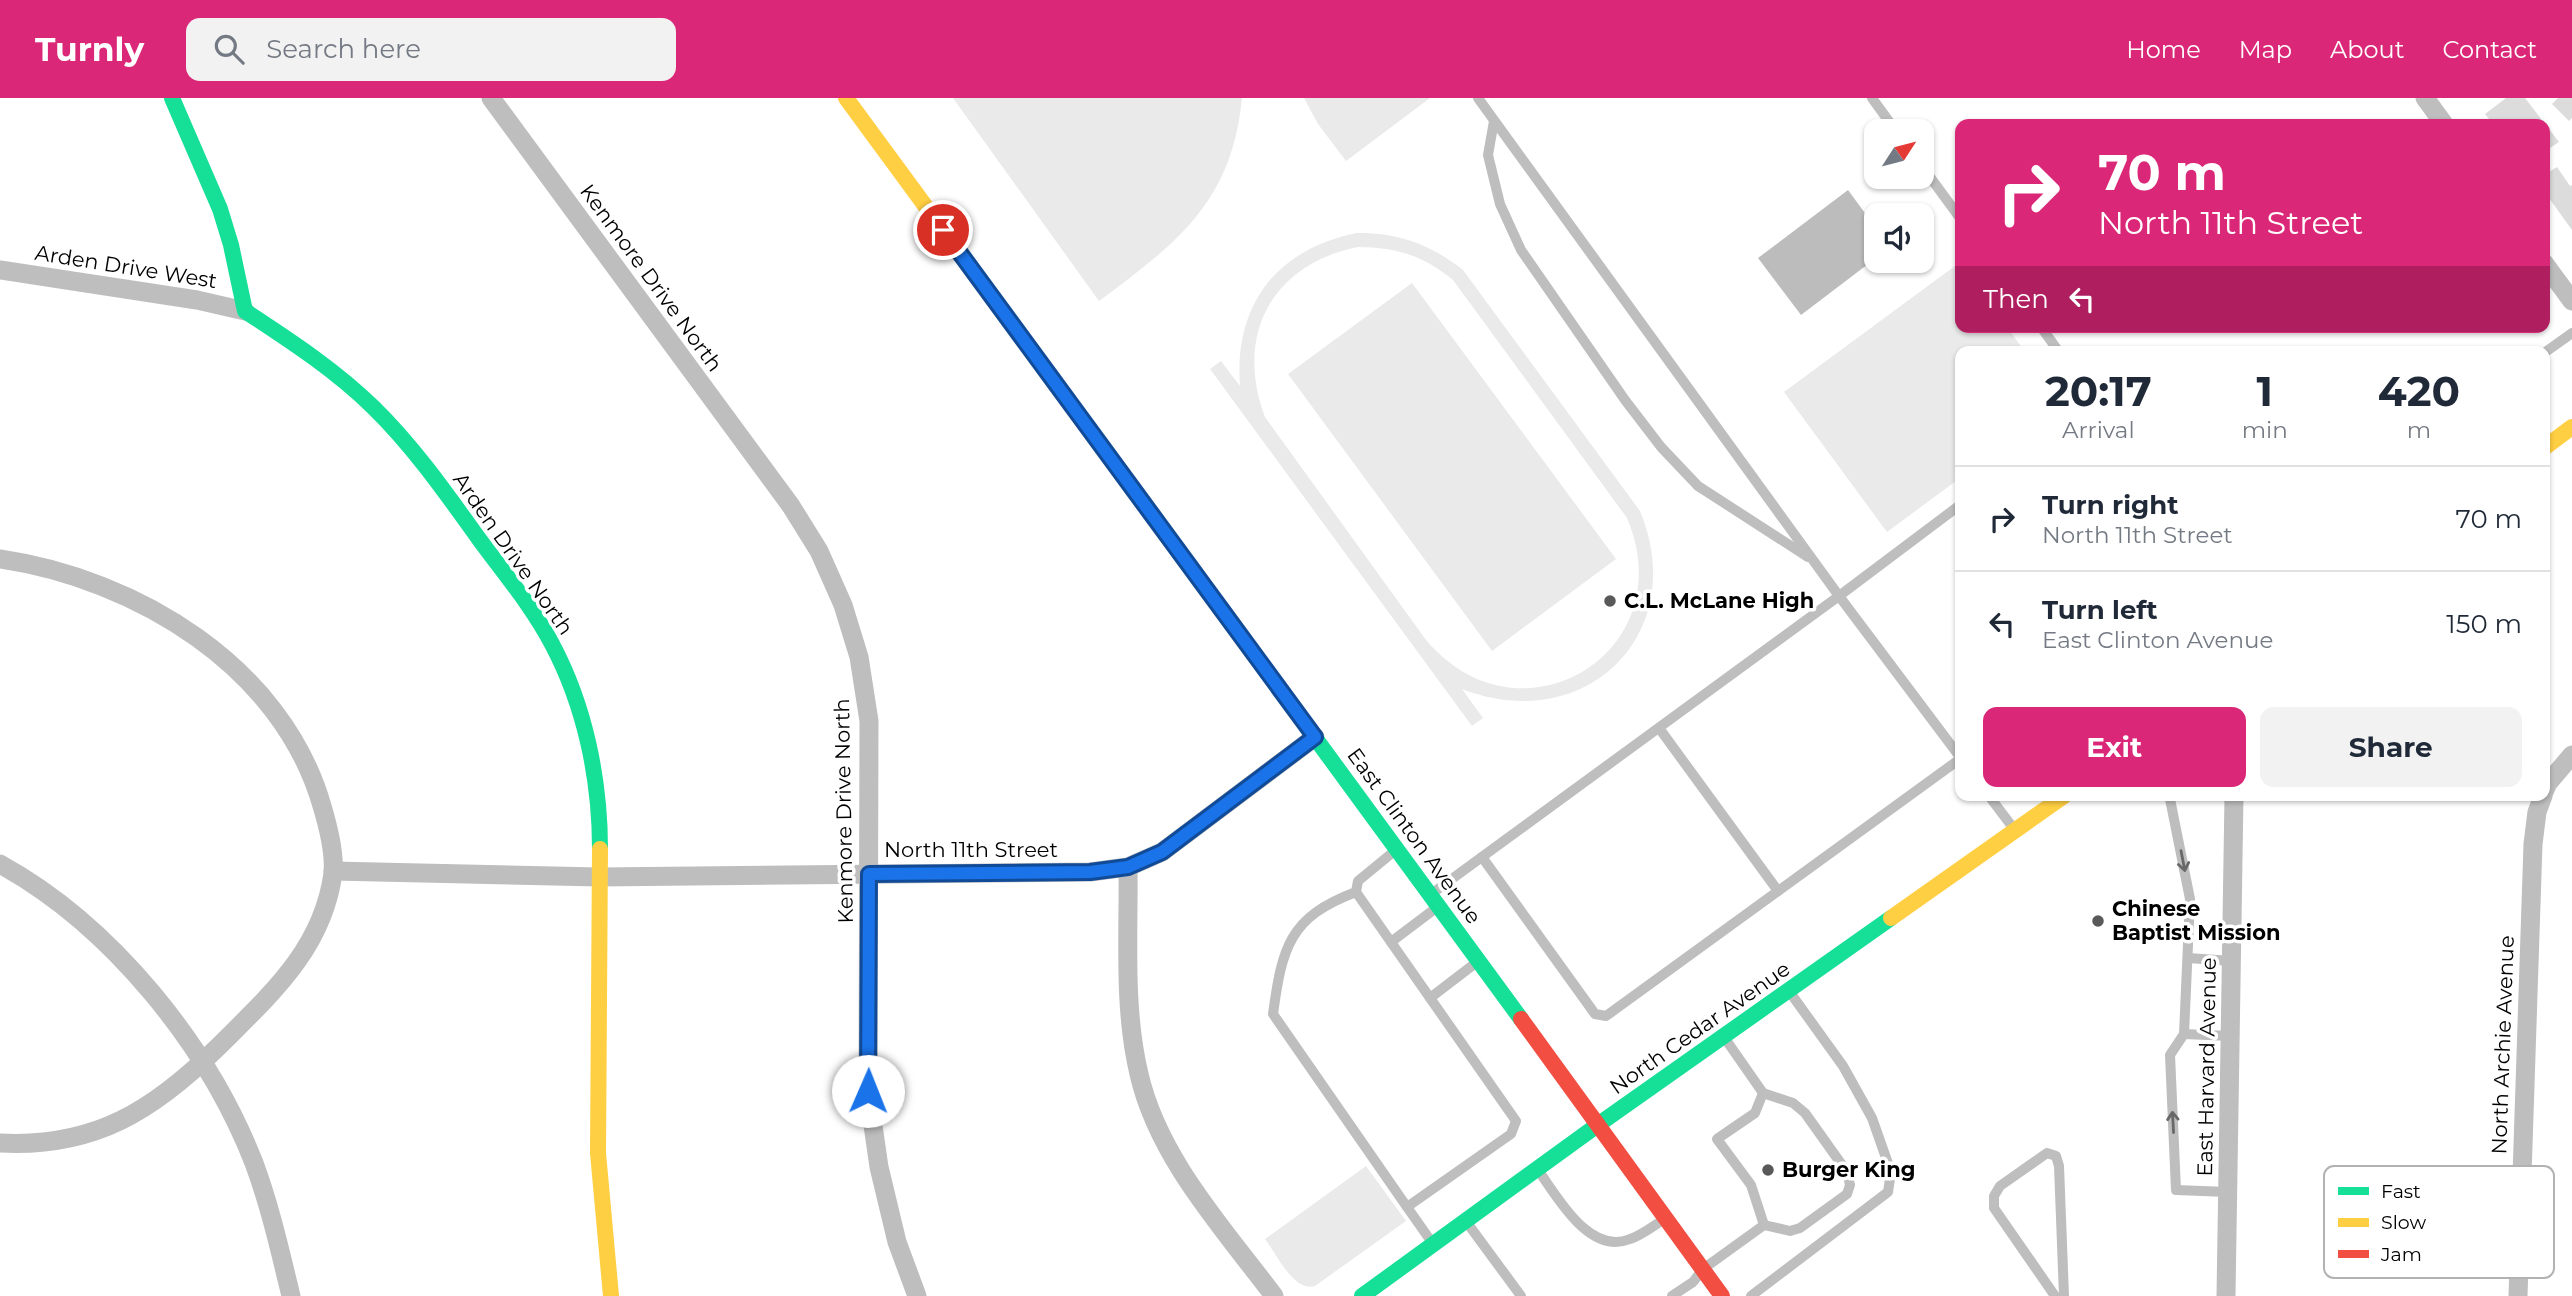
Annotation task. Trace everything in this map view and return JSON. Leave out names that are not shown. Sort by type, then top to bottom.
[{"type":"main road","points":[[172,98],[220,209],[231,245],[245,311]]},
{"type":"main road","name":"East Clinton Avenue","points":[[846,98],[1480,961],[1722,1296]]},
{"type":"main road","name":"Arden Drive North","points":[[245,311],[323,363],[371,405],[418,455],[523,599],[561,660],[583,717],[595,768],[600,821],[598,1153],[611,1296]]},
{"type":"main road","points":[[2550,444],[2572,427]]},
{"type":"main road","name":"North Cedar Avenue","points":[[1362,1296],[1599,1124],[2057,801]]},
{"type":"street","points":[[2425,98],[2440,119]]},
{"type":"street","name":"Kenmore Drive North","points":[[494,99],[791,506],[819,551],[843,605],[859,657],[869,721],[868,1091],[878,1167],[897,1242],[918,1296]]},
{"type":"street","name":"Arden Drive West","points":[[0,270],[172,296],[245,311]]},
{"type":"street","points":[[2550,270],[2570,294]]},
{"type":"street","points":[[0,559],[88,579],[146,604],[201,639],[250,684],[286,727],[315,779],[328,826],[333,871],[325,906],[312,938],[294,969],[202,1062],[154,1103],[102,1129],[67,1139],[29,1144],[0,1143]]},
{"type":"street","name":"North 11th Street","points":[[333,871],[599,877],[1090,872],[1128,867],[1162,852],[1315,737]]},
{"type":"street","name":"North Archie Avenue","points":[[2550,781],[2572,755]]},
{"type":"street","name":"East Harvard Avenue","points":[[2226,1296],[2234,801]]},
{"type":"street","name":"North Archie Avenue","points":[[2522,1166],[2533,844],[2537,812],[2541,801]]},
{"type":"street","points":[[0,864],[36,884],[82,922],[156,999],[202,1062],[225,1102],[253,1161],[273,1219],[291,1296]]},
{"type":"street","points":[[1128,867],[1130,1030],[1139,1077],[1154,1118],[1174,1157],[1274,1296]]},
{"type":"street","name":"North Archie Avenue","points":[[2518,1296],[2519,1278]]},
{"type":"lane","points":[[1478,98],[1839,596],[1955,751]]},
{"type":"lane","points":[[1872,98],[1887,119]]},
{"type":"lane","points":[[1494,121],[1488,155],[1500,204],[1521,250],[1625,400],[1661,447],[1698,486],[1814,561]]},
{"type":"lane","points":[[1934,182],[1955,211]]},
{"type":"lane","points":[[2550,349],[2572,333]]},
{"type":"lane","points":[[1391,942],[1482,857],[1955,509]]},
{"type":"lane","points":[[1659,728],[1778,891]]},
{"type":"lane","points":[[1482,857],[1595,1014],[1606,1016],[1955,762]]},
{"type":"lane","points":[[1993,801],[2015,831]]},
{"type":"lane","points":[[2170,801],[2190,899],[2184,1034],[2170,1055],[2176,1190],[2228,1192]]},
{"type":"lane","points":[[1397,849],[1358,881],[1356,892],[1516,1121],[1511,1134],[1407,1207]]},
{"type":"lane","points":[[1356,892],[1333,900],[1297,928],[1286,946],[1279,971],[1273,1014],[1433,1244]]},
{"type":"lane","points":[[2188,958],[2232,961]]},
{"type":"lane","points":[[1430,998],[1480,961]]},
{"type":"lane","points":[[1751,1296],[1888,1192],[1890,1182],[1891,1172],[1872,1118],[1843,1066],[1788,991]]},
{"type":"lane","points":[[2184,1034],[2230,1036]]},
{"type":"lane","points":[[1672,1296],[1693,1282],[1703,1269],[1764,1225],[1790,1231],[1800,1227],[1847,1195],[1850,1185],[1847,1172],[1805,1113],[1793,1103],[1763,1093],[1724,1036]]},
{"type":"lane","points":[[1763,1093],[1755,1113],[1717,1139],[1751,1185],[1764,1225]]},
{"type":"lane","points":[[2055,1296],[1994,1208],[1994,1196],[2000,1186],[2047,1153],[2056,1156],[2059,1166],[2064,1296]]},
{"type":"lane","points":[[1538,1169],[1572,1217],[1591,1236],[1616,1241],[1628,1240],[1667,1218]]},
{"type":"lane","points":[[1466,1221],[1521,1296]]},
{"type":"shaded area","points":[[953,98],[1242,98],[1236,134],[1213,193],[1176,239],[1099,301]]},
{"type":"shaded area","points":[[1304,98],[1430,98],[1346,161],[1318,124]]},
{"type":"shaded area","points":[[1848,190],[1864,212],[1864,267],[1801,315],[1758,258]]},
{"type":"shaded area","points":[[1357,233],[1387,235],[1426,247],[1463,270],[1640,511],[1652,556],[1651,597],[1639,634],[1616,664],[1586,686],[1549,699],[1507,700],[1462,689],[1483,718],[1472,726],[1210,369],[1221,361],[1240,386],[1244,330],[1253,306],[1266,285],[1283,267],[1304,252]],"holes":[[[1358,247],[1409,254],[1453,280],[1627,518],[1639,566],[1633,609],[1614,645],[1584,671],[1546,686],[1506,687],[1464,672],[1426,640],[1265,417],[1257,387],[1254,358],[1258,332],[1268,308],[1283,287],[1303,269],[1328,256]]]},
{"type":"shaded area","points":[[1955,266],[1955,333],[2011,333],[2021,346],[1955,346],[1955,482],[1887,532],[1784,392]]},
{"type":"shaded area","points":[[1412,283],[1616,559],[1492,651],[1288,374]]},
{"type":"shaded area","points":[[1366,1166],[1406,1221],[1315,1286],[1300,1284],[1286,1270],[1265,1239]]},
{"type":"building","points":[[2506,98],[2525,98],[2541,119],[2489,119],[2485,114]]},
{"type":"building","points":[[2558,98],[2572,98],[2572,118],[2569,121],[2552,104]]},
{"type":"building","points":[[2550,130],[2559,142],[2550,148]]},
{"type":"building","points":[[2557,167],[2570,186],[2572,185],[2572,230],[2550,199],[2550,171]]},
{"type":"traffic: fast","points":[[172,98],[220,209],[231,245],[245,311],[327,368],[388,422],[442,487],[536,616],[552,644],[564,668],[582,718],[594,770],[600,849]]},
{"type":"traffic: fast","points":[[1001,309],[1521,1019]]},
{"type":"traffic: fast","points":[[1362,1296],[1599,1124],[1891,918]]},
{"type":"traffic: slow","points":[[846,98],[1001,309]]},
{"type":"traffic: slow","points":[[2550,444],[2572,427]]},
{"type":"traffic: slow","points":[[1891,918],[2057,801]]},
{"type":"traffic: slow","points":[[600,849],[598,1153],[611,1296]]},
{"type":"traffic: jam","points":[[1521,1019],[1722,1296]]},
{"type":"place","name":"C.L. McLane High","points":[[1610,601]]},
{"type":"place","name":"Chinese Baptist Mission","points":[[2098,921]]},
{"type":"place","name":"Burger King","points":[[1768,1170]]},
{"type":"route","points":[[868,1091],[869,874],[1090,872],[1128,867],[1162,852],[1315,737],[943,230]]}]
